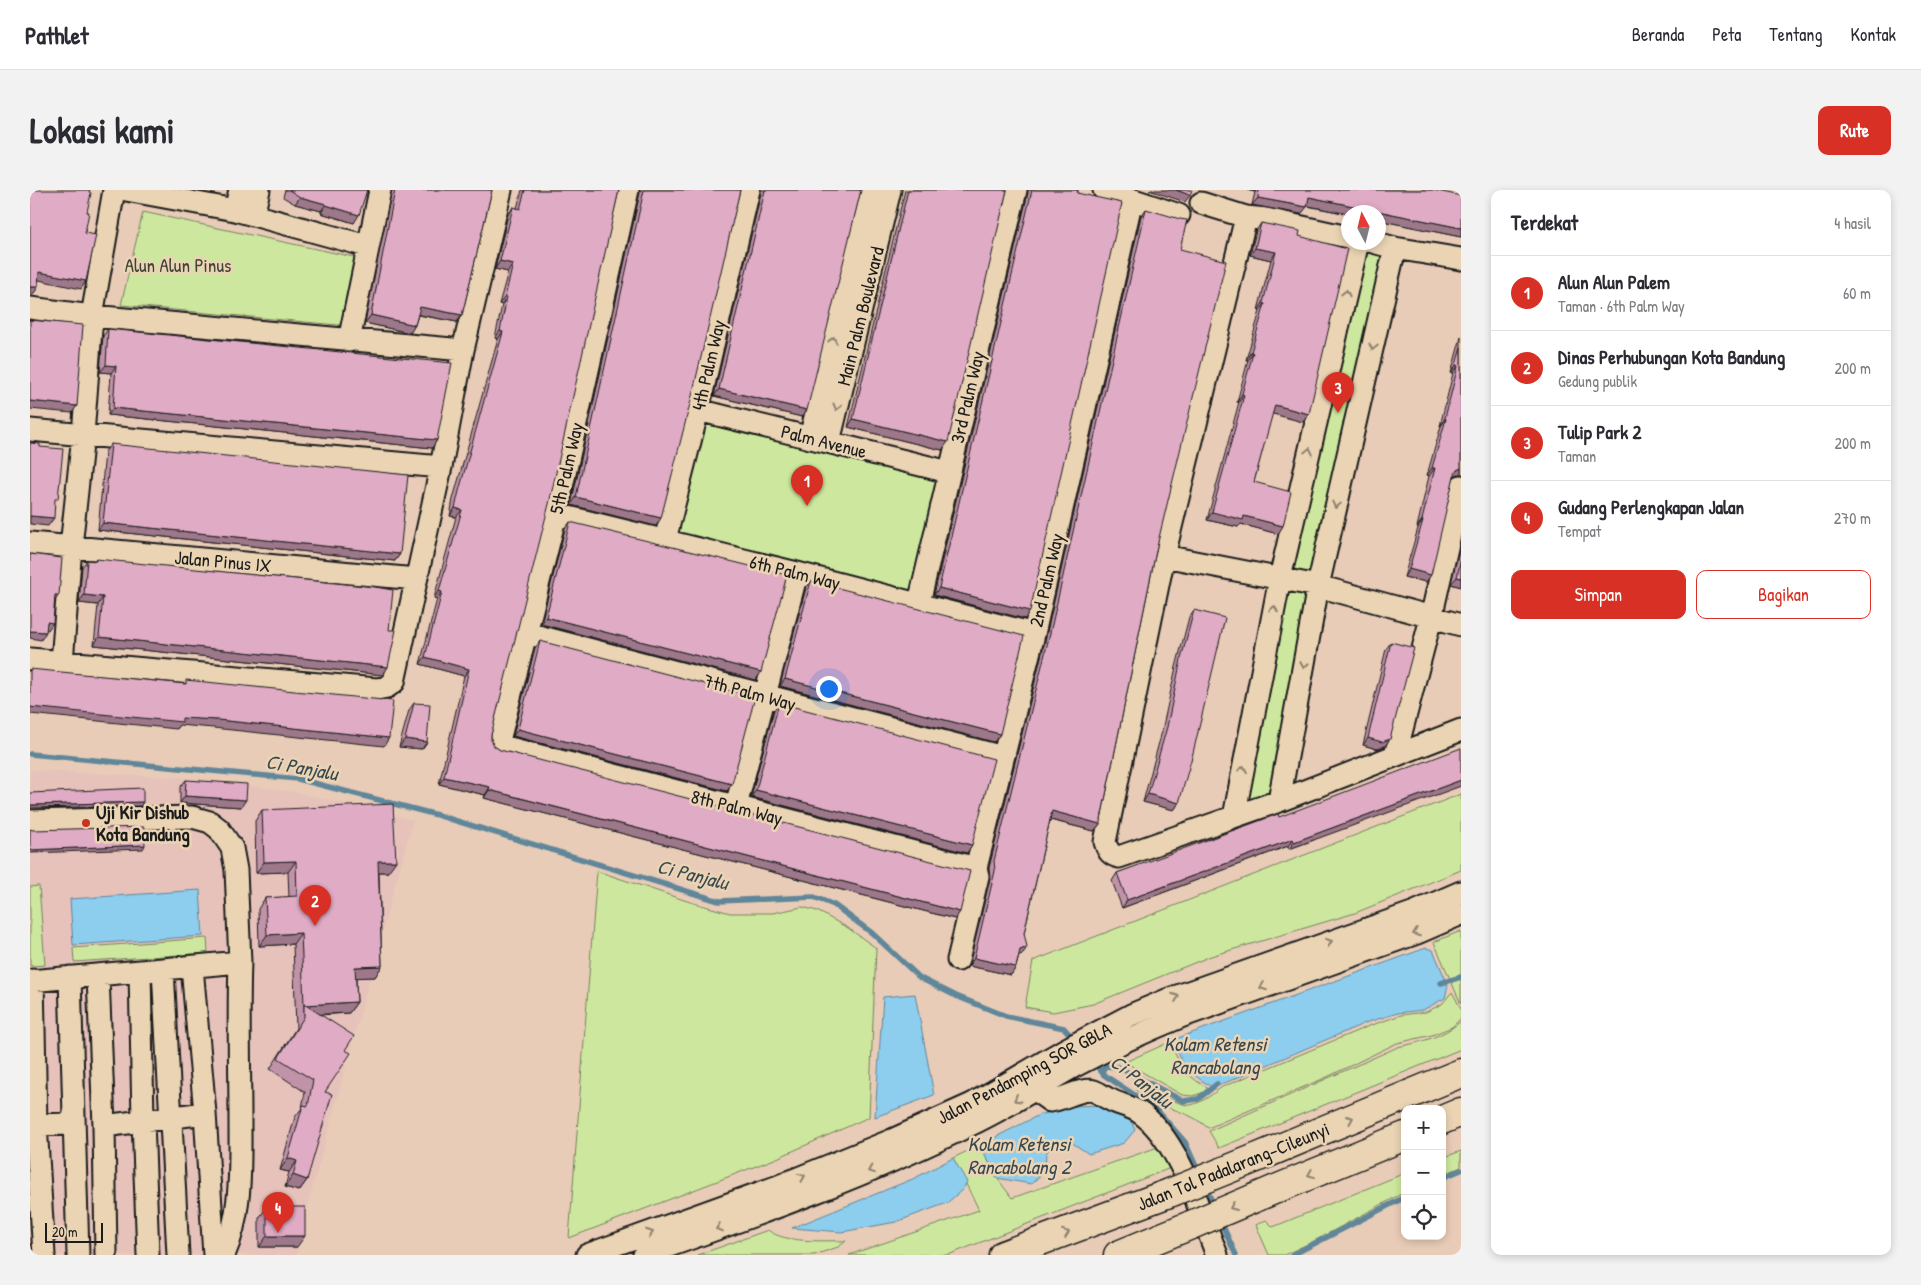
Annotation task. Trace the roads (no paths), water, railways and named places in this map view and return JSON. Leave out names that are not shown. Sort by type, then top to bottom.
[{"type":"highway","name":"Jalan Tol Padalarang–Cileunyi","points":[[1003,1255],[1172,1192],[1461,1072]]},
{"type":"highway","points":[[1446,1118],[1461,1112]]},
{"type":"highway","points":[[1446,1135],[1461,1130]]},
{"type":"highway","name":"Jalan Tol Padalarang–Cileunyi","points":[[1118,1255],[1401,1139]]},
{"type":"street","points":[[62,662],[92,316],[114,190]]},
{"type":"street","points":[[126,190],[243,205],[367,246]]},
{"type":"street","points":[[243,205],[259,190]]},
{"type":"street","points":[[349,341],[380,190]]},
{"type":"street","points":[[30,659],[377,689],[387,687],[394,682],[441,467],[462,350],[501,190]]},
{"type":"street","name":"5th Palm Way","points":[[498,745],[556,514],[628,190]]},
{"type":"street","name":"4th Palm Way","points":[[665,540],[698,410],[749,190]]},
{"type":"street","name":"Main Palm Boulevard","points":[[819,440],[870,190]]},
{"type":"street","name":"Main Palm Boulevard","points":[[819,440],[890,190]]},
{"type":"street","name":"3rd Palm Way","points":[[919,603],[1016,190]]},
{"type":"street","points":[[1104,190],[1178,215]]},
{"type":"street","name":"2nd Palm Way","points":[[958,960],[978,876],[976,868],[1034,634],[1132,199]]},
{"type":"street","points":[[1201,203],[1246,217],[1266,219],[1341,235]]},
{"type":"street","points":[[1246,217],[1164,556],[1105,842],[1108,851],[1112,855],[1119,857],[1280,800],[1461,730]]},
{"type":"street","points":[[1386,245],[1461,259]]},
{"type":"street","points":[[1280,800],[1318,586],[1396,248]]},
{"type":"street","points":[[1234,817],[1280,578],[1356,250]]},
{"type":"street","points":[[30,308],[92,316],[349,341],[462,350]]},
{"type":"street","name":"Palm Avenue","points":[[698,410],[949,472]]},
{"type":"street","points":[[30,430],[441,467]]},
{"type":"street","points":[[1395,756],[1431,618],[1461,486]]},
{"type":"street","name":"6th Palm Way","points":[[556,514],[797,572],[1034,634]]},
{"type":"street","name":"Jalan Pinus IX","points":[[30,543],[416,579]]},
{"type":"street","points":[[1164,556],[1318,586],[1461,625]]},
{"type":"street","points":[[736,806],[797,572]]},
{"type":"street","name":"7th Palm Way","points":[[526,633],[1003,757]]},
{"type":"street","name":"8th Palm Way","points":[[498,745],[976,868]]},
{"type":"street","points":[[30,821],[192,817],[210,822],[219,829],[232,848],[236,870],[240,962],[240,1171],[236,1214],[229,1245],[224,1255]]},
{"type":"street","name":"Jalan Pendamping SOR GBLA","points":[[587,1255],[776,1187],[892,1140],[1106,1040],[1136,1024],[1169,999],[1415,912],[1461,892]]},
{"type":"street","name":"Jalan Pendamping SOR GBLA","points":[[1136,1024],[1183,1016],[1417,933],[1461,914]]},
{"type":"street","points":[[44,1255],[33,1124],[32,980],[98,976],[240,962]]},
{"type":"street","points":[[192,967],[205,1113],[214,1255]]},
{"type":"street","points":[[163,969],[178,1255]]},
{"type":"street","points":[[140,971],[148,1255]]},
{"type":"street","points":[[98,976],[104,1126],[106,1255]]},
{"type":"street","points":[[70,977],[78,1255]]},
{"type":"street","name":"Jalan Pendamping SOR GBLA","points":[[644,1255],[784,1206],[899,1159],[980,1120],[1038,1088],[1070,1058]]},
{"type":"street","points":[[1038,1088],[1043,1096],[1050,1100],[1068,1097],[1080,1092],[1094,1091],[1140,1113],[1156,1128],[1182,1165],[1217,1255]]},
{"type":"street","points":[[104,1126],[205,1113]]},
{"type":"street","points":[[33,1124],[74,1124]]},
{"type":"water","points":[[200,890],[203,936],[73,945],[70,899]]},
{"type":"water","name":"Kolam Retensi Rancabolang","points":[[1426,948],[1433,950],[1448,985],[1445,998],[1423,1010],[1398,1013],[1368,1022],[1213,1088],[1188,1069],[1180,1058],[1174,1041],[1178,1038]]},
{"type":"water","points":[[915,994],[934,1095],[875,1117],[883,997]]},
{"type":"water","name":"Kolam Retensi Rancabolang 2","points":[[1103,1105],[1131,1121],[1135,1130],[1124,1143],[1089,1154],[1071,1142],[1057,1141],[1046,1153],[1045,1171],[1031,1184],[997,1178],[980,1145],[1039,1115],[1072,1106]]},
{"type":"water","name":"Kolam Retensi Rancabolang 2","points":[[953,1158],[967,1182],[963,1189],[947,1203],[896,1222],[842,1232],[792,1228],[915,1178]]},
{"type":"waterway","name":"Ci Panjalu","points":[[30,754],[298,779],[437,815],[719,901],[814,897],[834,905],[872,933],[920,978],[956,996],[1006,1016],[1064,1028],[1074,1039]]},
{"type":"waterway","points":[[1441,983],[1461,977]]},
{"type":"waterway","name":"Ci Panjalu","points":[[1093,1061],[1104,1075],[1156,1109],[1185,1142],[1199,1173]]},
{"type":"waterway","points":[[1102,1072],[1105,1066],[1118,1067],[1183,1101],[1198,1099],[1217,1084]]},
{"type":"waterway","points":[[1446,1176],[1461,1170]]},
{"type":"waterway","name":"Ci Panjalu","points":[[1205,1186],[1215,1208]]},
{"type":"waterway","points":[[1292,1255],[1401,1199]]},
{"type":"waterway","name":"Ci Panjalu","points":[[1220,1220],[1236,1255]]},
{"type":"place","name":"Tulip Park 2","points":[[1338,413]]},
{"type":"place","name":"Alun Alun Palem","points":[[807,506]]},
{"type":"place","name":"Uji Kir Dishub Kota Bandung","points":[[86,823]]},
{"type":"place","name":"Dinas Perhubungan Kota Bandung","points":[[315,926]]},
{"type":"place","name":"Gudang Perlengkapan Jalan","points":[[278,1233]]},
{"type":"park label","name":"Alun Alun Pinus","points":[[178,265]]}]
